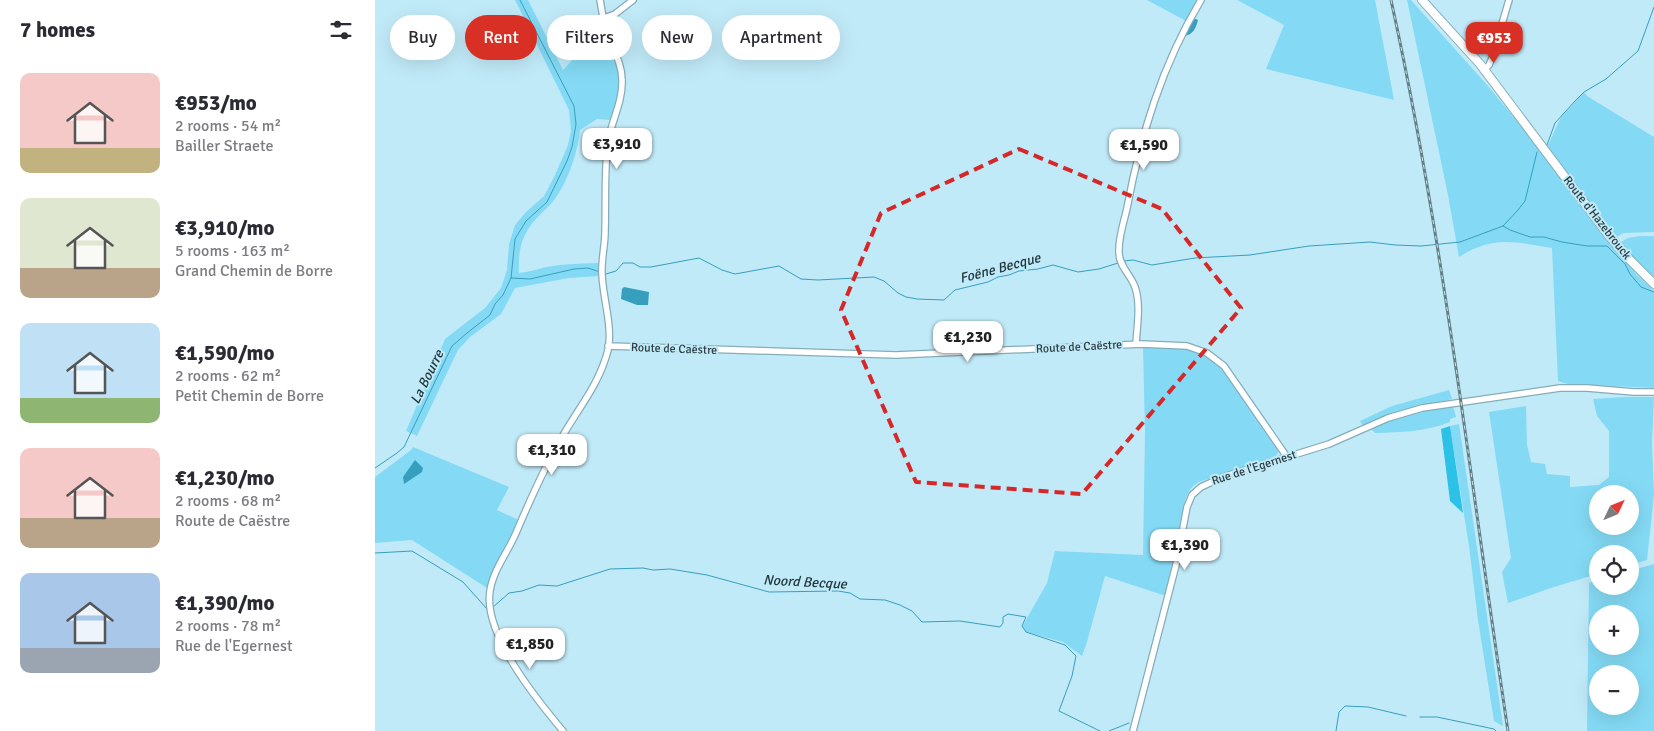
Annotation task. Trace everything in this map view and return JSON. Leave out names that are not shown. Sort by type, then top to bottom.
[{"type":"main road","name":"Route d'Hazebrouck","points":[[1422,0],[1484,70],[1614,242],[1654,284]]},
{"type":"street","points":[[600,0],[603,15]]},
{"type":"street","points":[[612,15],[633,0]]},
{"type":"street","points":[[1136,344],[1136,292],[1133,282],[1120,258],[1120,243],[1137,154],[1157,93],[1175,48],[1201,0]]},
{"type":"street","points":[[1484,70],[1493,58],[1509,0]]},
{"type":"street","points":[[563,731],[508,656],[491,611],[490,590],[495,574],[513,539],[533,490],[553,452],[595,384],[608,346],[602,275],[605,239],[607,153],[610,131],[620,99],[622,82],[618,60]]},
{"type":"street","name":"Route de Caëstre","points":[[608,346],[910,355],[1136,344],[1187,346],[1215,358],[1227,370],[1287,456]]},
{"type":"street","name":"Rue de l'Egernest","points":[[1133,731],[1176,565],[1186,511],[1191,498],[1199,488],[1287,456],[1329,444],[1388,418],[1418,409],[1555,389],[1587,388],[1654,392]]},
{"type":"highlighted area","points":[[1019,149],[1162,209],[1241,308],[1082,494],[916,482],[841,310],[881,213]]},
{"type":"shaded area","points":[[515,0],[528,0],[536,15],[522,15]]},
{"type":"shaded area","points":[[1147,0],[1198,0],[1186,21]]},
{"type":"shaded area","points":[[1237,0],[1375,0],[1394,100],[1266,69],[1284,25]]},
{"type":"shaded area","points":[[1407,0],[1411,0],[1488,86],[1544,154],[1561,117],[1584,92],[1587,96],[1654,137],[1654,232],[1623,233],[1609,242],[1636,274],[1654,291],[1654,388],[1568,384],[1558,381],[1552,248],[1504,242],[1483,245],[1459,257],[1448,195]]},
{"type":"shaded area","points":[[537,18],[547,38],[547,60],[558,60],[563,70],[572,60],[615,60],[619,82],[612,118],[610,120],[597,119],[580,130],[577,148],[568,175],[560,191],[553,202],[527,231],[519,258],[519,273],[560,265],[601,263],[600,276],[569,278],[515,288],[501,314],[470,337],[458,350],[417,436],[406,431],[445,339],[485,308],[501,288],[507,270],[509,244],[515,225],[544,196],[568,145],[571,131],[569,110],[537,45]]},
{"type":"shaded area","points":[[1193,18],[1198,20],[1195,28],[1192,33],[1184,36]]},
{"type":"shaded area","points":[[1654,236],[1654,279],[1619,243],[1628,238]]},
{"type":"shaded area","points":[[624,287],[649,292],[648,305],[637,305],[621,299]]},
{"type":"shaded area","points":[[1157,347],[1192,350],[1212,360],[1223,370],[1244,397],[1279,451],[1276,456],[1199,482],[1191,489],[1184,504],[1166,596],[1105,576],[1082,656],[1063,642],[1026,632],[1022,627],[1047,583],[1055,551],[1143,555],[1145,431],[1143,348]]},
{"type":"shaded area","points":[[1449,390],[1452,399],[1406,410],[1363,426],[1360,421],[1392,406]]},
{"type":"shaded area","points":[[1654,397],[1652,443],[1654,495],[1647,560],[1639,562],[1639,545],[1589,545],[1589,576],[1508,603],[1502,572],[1511,558],[1489,412],[1526,406],[1527,445],[1531,462],[1545,464],[1547,474],[1570,476],[1570,487],[1589,486],[1589,535],[1639,535],[1639,485],[1599,485],[1609,477],[1609,431],[1597,416],[1593,399]]},
{"type":"shaded area","points":[[1453,406],[1456,417],[1450,419],[1450,422],[1441,425],[1423,430],[1404,432],[1375,433],[1372,430],[1373,426],[1393,419]]},
{"type":"shaded area","points":[[1459,424],[1503,726],[1494,721],[1478,620],[1469,546],[1450,426]]},
{"type":"shaded area","points":[[1450,426],[1463,513],[1450,501],[1441,429]]},
{"type":"shaded area","points":[[413,447],[509,487],[497,510],[519,520],[487,588],[412,540],[375,543],[375,477]]},
{"type":"shaded area","points":[[415,460],[423,468],[422,472],[404,484],[403,477]]},
{"type":"shaded area","points":[[1654,564],[1654,731],[1587,731],[1589,583],[1589,595],[1639,595],[1639,568]]},
{"type":"waterway","name":"La Bourre","points":[[375,468],[404,447],[452,346],[490,315],[495,304],[503,295],[511,278],[515,239],[526,221],[547,202],[572,147],[576,124],[574,106],[520,0]]},
{"type":"waterway","points":[[1547,145],[1555,123],[1575,101],[1584,92],[1606,79],[1638,51],[1654,7]]},
{"type":"waterway","name":"Foëne Becque","points":[[1124,261],[1133,260],[1152,265],[1195,258],[1250,255],[1309,246],[1370,242],[1421,246],[1460,242],[1503,226],[1518,210],[1525,201],[1537,152]]},
{"type":"waterway","points":[[1503,226],[1530,237],[1544,237],[1587,246],[1607,246],[1625,264],[1630,274],[1641,287],[1654,292]]},
{"type":"waterway","name":"Foëne Becque","points":[[606,274],[616,271],[623,263],[633,263],[640,267],[651,267],[699,258],[722,270],[735,274],[779,266],[801,279],[874,277],[884,281],[906,297],[944,300],[955,290],[988,282],[1019,271],[1053,265],[1078,272],[1099,269],[1118,263]]},
{"type":"waterway","name":"Foëne Becque","points":[[511,278],[530,279],[574,269],[588,268],[600,272]]},
{"type":"waterway","name":"Noord Becque","points":[[375,553],[412,551],[463,582],[487,609]]},
{"type":"waterway","name":"Noord Becque","points":[[492,608],[509,593],[539,585],[557,586],[610,569],[643,568],[653,570],[670,569],[707,575],[769,592],[838,591],[850,593],[860,599],[885,600],[900,605],[912,611],[922,622],[960,621],[1000,627],[1003,623],[1003,617],[1008,614],[1026,617],[1022,626],[1026,632],[1065,645],[1076,656],[1072,676],[1059,711],[1100,731]]},
{"type":"waterway","points":[[1336,731],[1339,712],[1345,706],[1368,707],[1406,716]]},
{"type":"waterway","name":"Noord Becque","points":[[1420,717],[1437,717],[1496,731]]},
{"type":"waterway","name":"Noord Becque","points":[[1109,731],[1129,723]]},
{"type":"railway","points":[[1391,0],[1410,91],[1442,273],[1508,731]]}]
